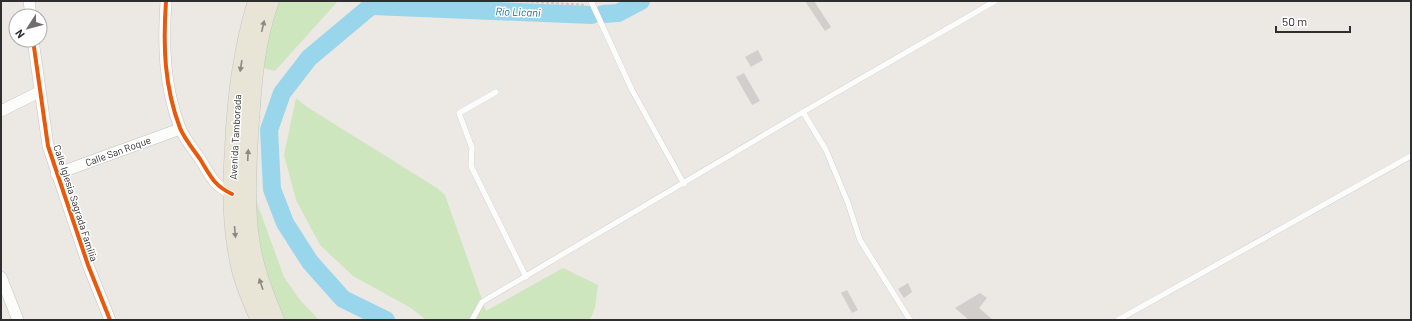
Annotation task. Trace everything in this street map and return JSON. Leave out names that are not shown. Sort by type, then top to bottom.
[{"type":"main road","name":"Avenida Tamborada","points":[[257,1],[242,62],[236,99],[232,194],[235,237],[240,267],[260,320]]},
{"type":"main road","name":"Avenida Tamborada","points":[[270,1],[255,64],[251,100],[247,219],[256,272],[274,320]]},
{"type":"street","points":[[166,1],[164,65],[170,96],[180,129],[211,179],[221,189],[232,194]]},
{"type":"street","name":"Calle Iglesia Sagrada Familia","points":[[34,48],[39,92],[48,146],[56,174],[88,265],[110,320]]},
{"type":"street","points":[[1,111],[39,92]]},
{"type":"street","name":"Calle San Roque","points":[[56,174],[180,129]]},
{"type":"street","points":[[1,277],[18,320]]},
{"type":"lane","points":[[472,320],[482,302],[684,184],[803,112],[995,1]]},
{"type":"lane","points":[[591,3],[632,90],[684,184]]},
{"type":"lane","points":[[496,92],[459,113],[472,148],[471,166],[526,277]]},
{"type":"lane","points":[[803,112],[826,150],[848,203],[860,240],[910,320]]},
{"type":"lane","points":[[1118,320],[1411,156]]},
{"type":"path","points":[[521,1],[591,3]]},
{"type":"green space","points":[[276,1],[338,1],[275,71],[263,68],[257,148],[256,200],[284,277],[300,300],[319,320],[281,320],[265,277],[252,219],[255,99]]},
{"type":"green space","points":[[296,98],[307,107],[437,188],[445,195],[486,311],[563,268],[598,285],[595,308],[590,320],[426,320],[411,308],[353,276],[320,245],[296,200],[284,155]]},
{"type":"building","points":[[805,1],[814,1],[831,27],[825,31]]},
{"type":"building","points":[[758,50],[763,60],[751,67],[745,57]]},
{"type":"building","points":[[744,73],[760,101],[752,105],[736,77]]},
{"type":"building","points":[[908,283],[912,292],[904,298],[898,289]]},
{"type":"building","points":[[847,290],[858,310],[852,313],[841,293]]},
{"type":"building","points":[[980,293],[987,298],[979,308],[993,320],[969,320],[955,308]]},
{"type":"waterway","points":[[377,1],[309,58],[282,93],[269,130],[272,189],[285,223],[310,262],[343,299],[386,320]]},
{"type":"waterway","name":"Río Licani","points":[[603,14],[618,13],[641,1]]},
{"type":"waterway","name":"Río Licani","points":[[373,6],[592,15]]},
{"type":"cycle path","points":[[166,1],[166,65],[171,97],[180,128],[186,140],[216,183],[232,194]]},
{"type":"cycle path","points":[[34,48],[48,146],[88,265],[110,320]]}]
